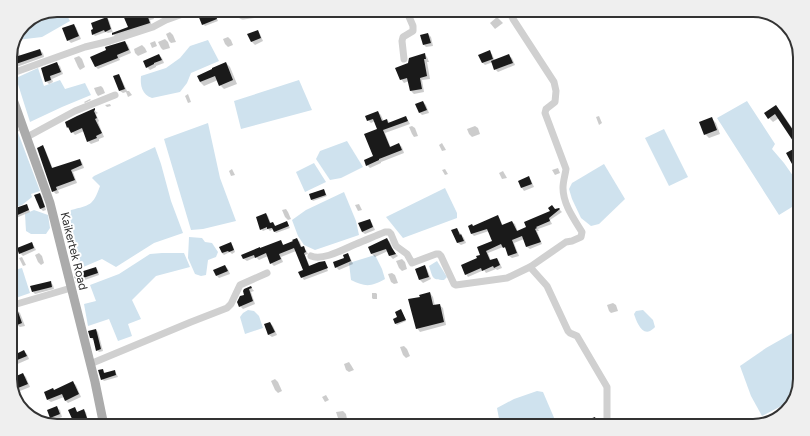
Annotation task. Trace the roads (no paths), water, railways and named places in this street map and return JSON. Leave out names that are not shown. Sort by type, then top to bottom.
[{"type":"main road","name":"Kaikertek Road","points":[[17,109],[50,202],[102,419]]},
{"type":"street","points":[[17,71],[85,47],[153,27],[174,17]]},
{"type":"street","points":[[404,59],[403,37],[413,31],[413,26],[409,17]]},
{"type":"street","points":[[311,256],[318,258],[331,255],[385,232],[389,232],[396,246],[407,254],[412,264],[439,254],[454,284],[456,285],[507,278],[530,266],[566,242],[581,237],[582,232],[567,205],[562,191],[566,169],[545,113],[546,109],[555,102],[556,92],[554,82],[512,17]]},
{"type":"street","points":[[27,137],[75,111],[115,95]]},
{"type":"street","points":[[530,266],[547,286],[568,331],[577,336],[607,388],[607,419]]},
{"type":"street","points":[[90,364],[227,308],[232,304],[240,285],[267,273]]},
{"type":"street","points":[[17,304],[71,288]]},
{"type":"water","points":[[52,17],[68,17],[70,21],[42,37],[21,40],[25,33],[37,22]]},
{"type":"water","points":[[208,40],[219,61],[191,73],[187,83],[180,92],[152,98],[146,95],[141,86],[141,76],[166,68],[180,58],[190,46]]},
{"type":"water","points":[[38,68],[44,86],[60,80],[65,89],[85,83],[91,95],[30,122],[17,78]]},
{"type":"water","points":[[299,80],[312,110],[241,129],[234,101]]},
{"type":"water","points":[[747,101],[775,144],[772,149],[793,176],[793,209],[792,207],[779,215],[717,118]]},
{"type":"water","points":[[208,123],[220,178],[236,221],[203,229],[191,230],[164,139]]},
{"type":"water","points":[[664,129],[688,177],[669,186],[645,138]]},
{"type":"water","points":[[17,130],[40,191],[31,194],[32,197],[22,205],[17,207]]},
{"type":"water","points":[[347,141],[363,167],[341,178],[330,180],[316,159],[320,151]]},
{"type":"water","points":[[155,147],[171,201],[183,233],[154,243],[116,267],[102,259],[81,268],[78,261],[73,260],[65,227],[65,222],[71,210],[90,204],[93,201],[100,186],[92,178],[94,176]]},
{"type":"water","points":[[314,163],[326,182],[305,192],[296,172]]},
{"type":"water","points":[[604,164],[625,199],[599,224],[591,226],[581,218],[569,189],[572,183]]},
{"type":"water","points":[[445,188],[457,213],[457,218],[403,238],[386,217]]},
{"type":"water","points":[[344,192],[356,221],[359,235],[315,250],[304,245],[298,236],[292,220],[306,210]]},
{"type":"water","points":[[34,210],[48,215],[50,228],[46,234],[31,234],[26,231],[25,214]]},
{"type":"water","points":[[189,237],[202,238],[205,242],[212,243],[218,252],[216,257],[208,260],[206,275],[201,276],[195,274],[188,258]]},
{"type":"water","points":[[184,253],[190,267],[156,276],[132,300],[141,319],[128,324],[132,336],[118,341],[109,319],[88,326],[84,304],[96,301],[90,285],[119,274],[150,254]]},
{"type":"water","points":[[375,255],[385,279],[372,285],[364,285],[351,280],[349,263]]},
{"type":"water","points":[[437,261],[447,277],[444,280],[437,279],[432,275],[429,266]]},
{"type":"water","points":[[22,268],[30,293],[17,298],[17,269]]},
{"type":"water","points":[[248,310],[254,311],[259,316],[263,328],[245,334],[240,317]]},
{"type":"water","points":[[643,310],[653,320],[655,327],[647,332],[642,329],[634,314],[636,311]]},
{"type":"water","points":[[793,333],[793,379],[791,392],[783,405],[762,416],[751,396],[740,366],[766,348]]},
{"type":"water","points":[[537,391],[543,392],[555,419],[499,419],[497,408],[514,399]]}]
